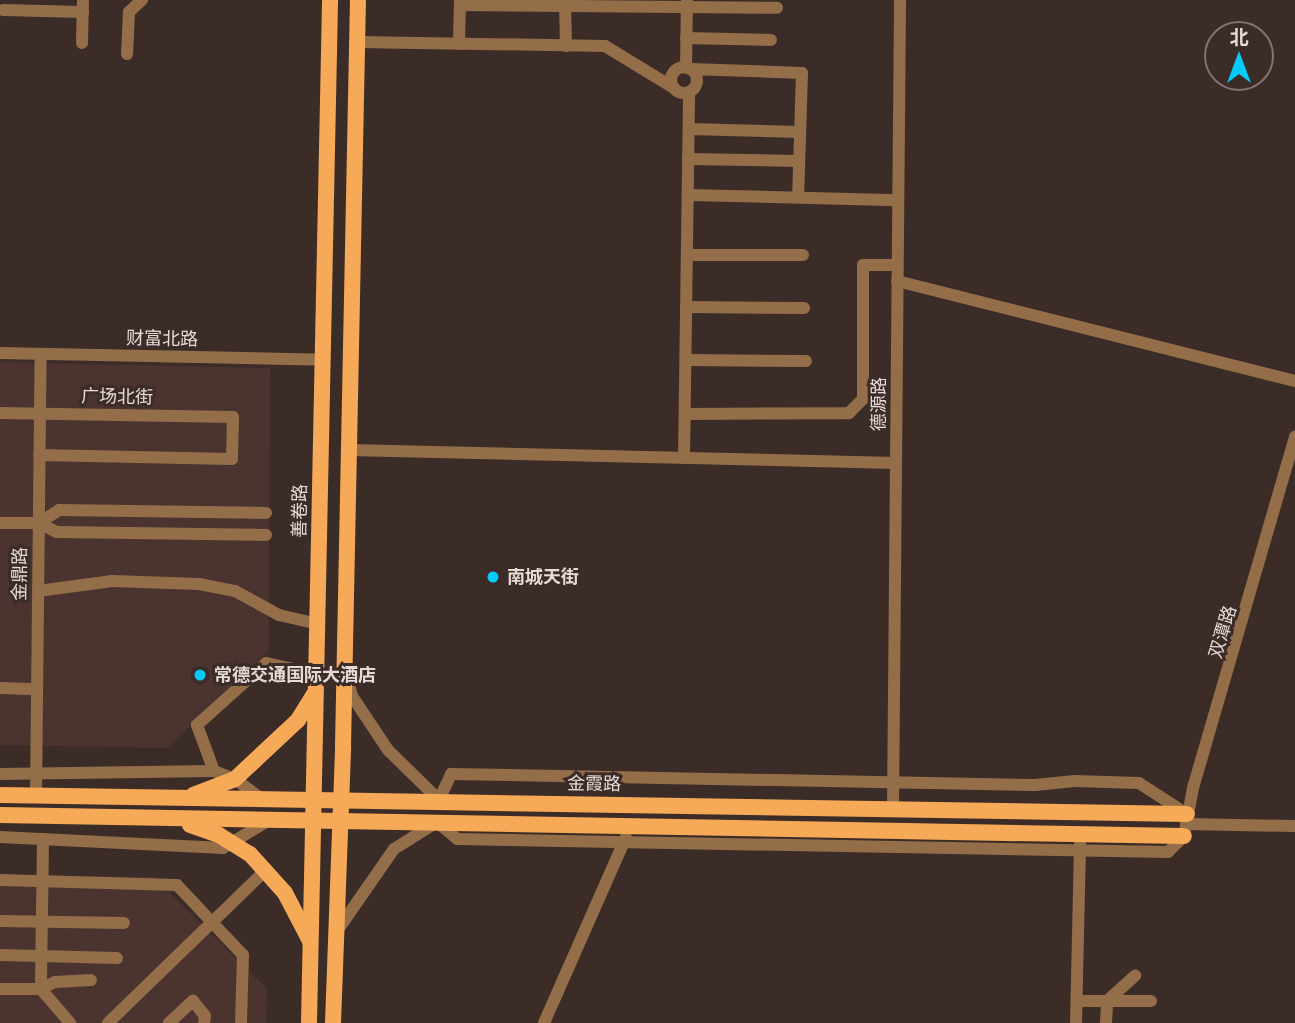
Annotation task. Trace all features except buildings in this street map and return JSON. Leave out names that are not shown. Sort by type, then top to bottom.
[{"type":"main road","name":"善卷路","points":[[309,1023],[330,0]]},
{"type":"main road","points":[[332,1023],[345,666],[358,0]]},
{"type":"main road","points":[[182,799],[235,779],[298,720],[316,691]]},
{"type":"main road","name":"金霞路","points":[[0,795],[893,808],[1186,825]]},
{"type":"main road","points":[[0,815],[266,822],[437,822],[578,832],[630,827],[768,836],[1079,842],[1186,825]]},
{"type":"main road","points":[[174,820],[233,844],[265,871],[285,894],[311,941]]},
{"type":"street","points":[[127,54],[129,12],[142,0]]},
{"type":"street","name":"德源路","points":[[893,808],[900,0]]},
{"type":"street","points":[[459,44],[460,2],[687,4],[777,8]]},
{"type":"street","points":[[565,3],[566,46]]},
{"type":"street","points":[[684,458],[689,92],[697,79],[688,68],[687,4]]},
{"type":"street","points":[[3,10],[83,6],[82,43]]},
{"type":"street","points":[[686,38],[771,40]]},
{"type":"street","points":[[357,42],[605,46],[674,88],[689,92]]},
{"type":"street","points":[[674,88],[674,73],[688,68],[802,73],[799,197]]},
{"type":"street","points":[[689,129],[800,132]]},
{"type":"street","points":[[688,159],[800,161]]},
{"type":"street","points":[[688,195],[898,200]]},
{"type":"street","points":[[687,255],[803,255]]},
{"type":"street","points":[[685,414],[849,413],[863,399],[863,265],[897,265]]},
{"type":"street","points":[[897,281],[1295,381]]},
{"type":"street","points":[[686,307],[804,308]]},
{"type":"street","name":"财富北路","points":[[0,353],[323,360]]},
{"type":"street","name":"金鼎路","points":[[36,796],[41,354]]},
{"type":"street","points":[[685,360],[806,361]]},
{"type":"street","name":"广场北街","points":[[0,413],[233,417],[232,459],[39,455]]},
{"type":"street","name":"双潭路","points":[[1186,825],[1295,437]]},
{"type":"street","points":[[349,450],[896,463]]},
{"type":"street","points":[[38,523],[59,510],[266,513]]},
{"type":"street","points":[[0,523],[38,523],[57,532],[266,535]]},
{"type":"street","points":[[38,591],[113,582],[199,584],[235,591],[279,615],[317,624]]},
{"type":"street","points":[[214,771],[197,725],[266,663],[316,674]]},
{"type":"street","points":[[345,666],[352,696],[368,722],[404,768],[439,800],[451,775],[579,779],[666,775],[893,783],[1139,783],[1186,825],[1295,826]]},
{"type":"street","points":[[0,688],[37,689]]},
{"type":"street","points":[[0,774],[79,776],[135,769],[214,771],[235,779],[263,800]]},
{"type":"street","points":[[578,803],[579,779]]},
{"type":"street","points":[[0,838],[223,848],[266,822]]},
{"type":"street","points":[[334,936],[362,888],[394,849],[437,822]]},
{"type":"street","points":[[544,1023],[630,827]]},
{"type":"street","points":[[578,832],[623,842],[704,847],[768,836]]},
{"type":"street","points":[[43,839],[41,989],[70,1023]]},
{"type":"street","points":[[1076,1023],[1079,842]]},
{"type":"street","points":[[108,1023],[265,871]]},
{"type":"street","points":[[0,880],[177,885],[209,923],[243,955],[242,1023]]},
{"type":"street","points":[[0,921],[124,923]]},
{"type":"street","points":[[0,955],[117,958]]},
{"type":"street","points":[[1106,1023],[1107,1001],[1135,976]]},
{"type":"street","points":[[0,989],[41,989],[54,982],[91,980]]},
{"type":"street","points":[[170,1023],[193,1001],[205,1016],[204,1023]]},
{"type":"street","points":[[1077,1001],[1151,1001]]},
{"type":"shaded area","points":[[0,362],[270,368],[269,650],[167,748],[0,745]]},
{"type":"shaded area","points":[[0,875],[154,877],[267,989],[266,1023],[0,1023]]},
{"type":"place","name":"南城天街","points":[[493,577]]},
{"type":"place","name":"常德交通国际大酒店","points":[[200,675]]}]
